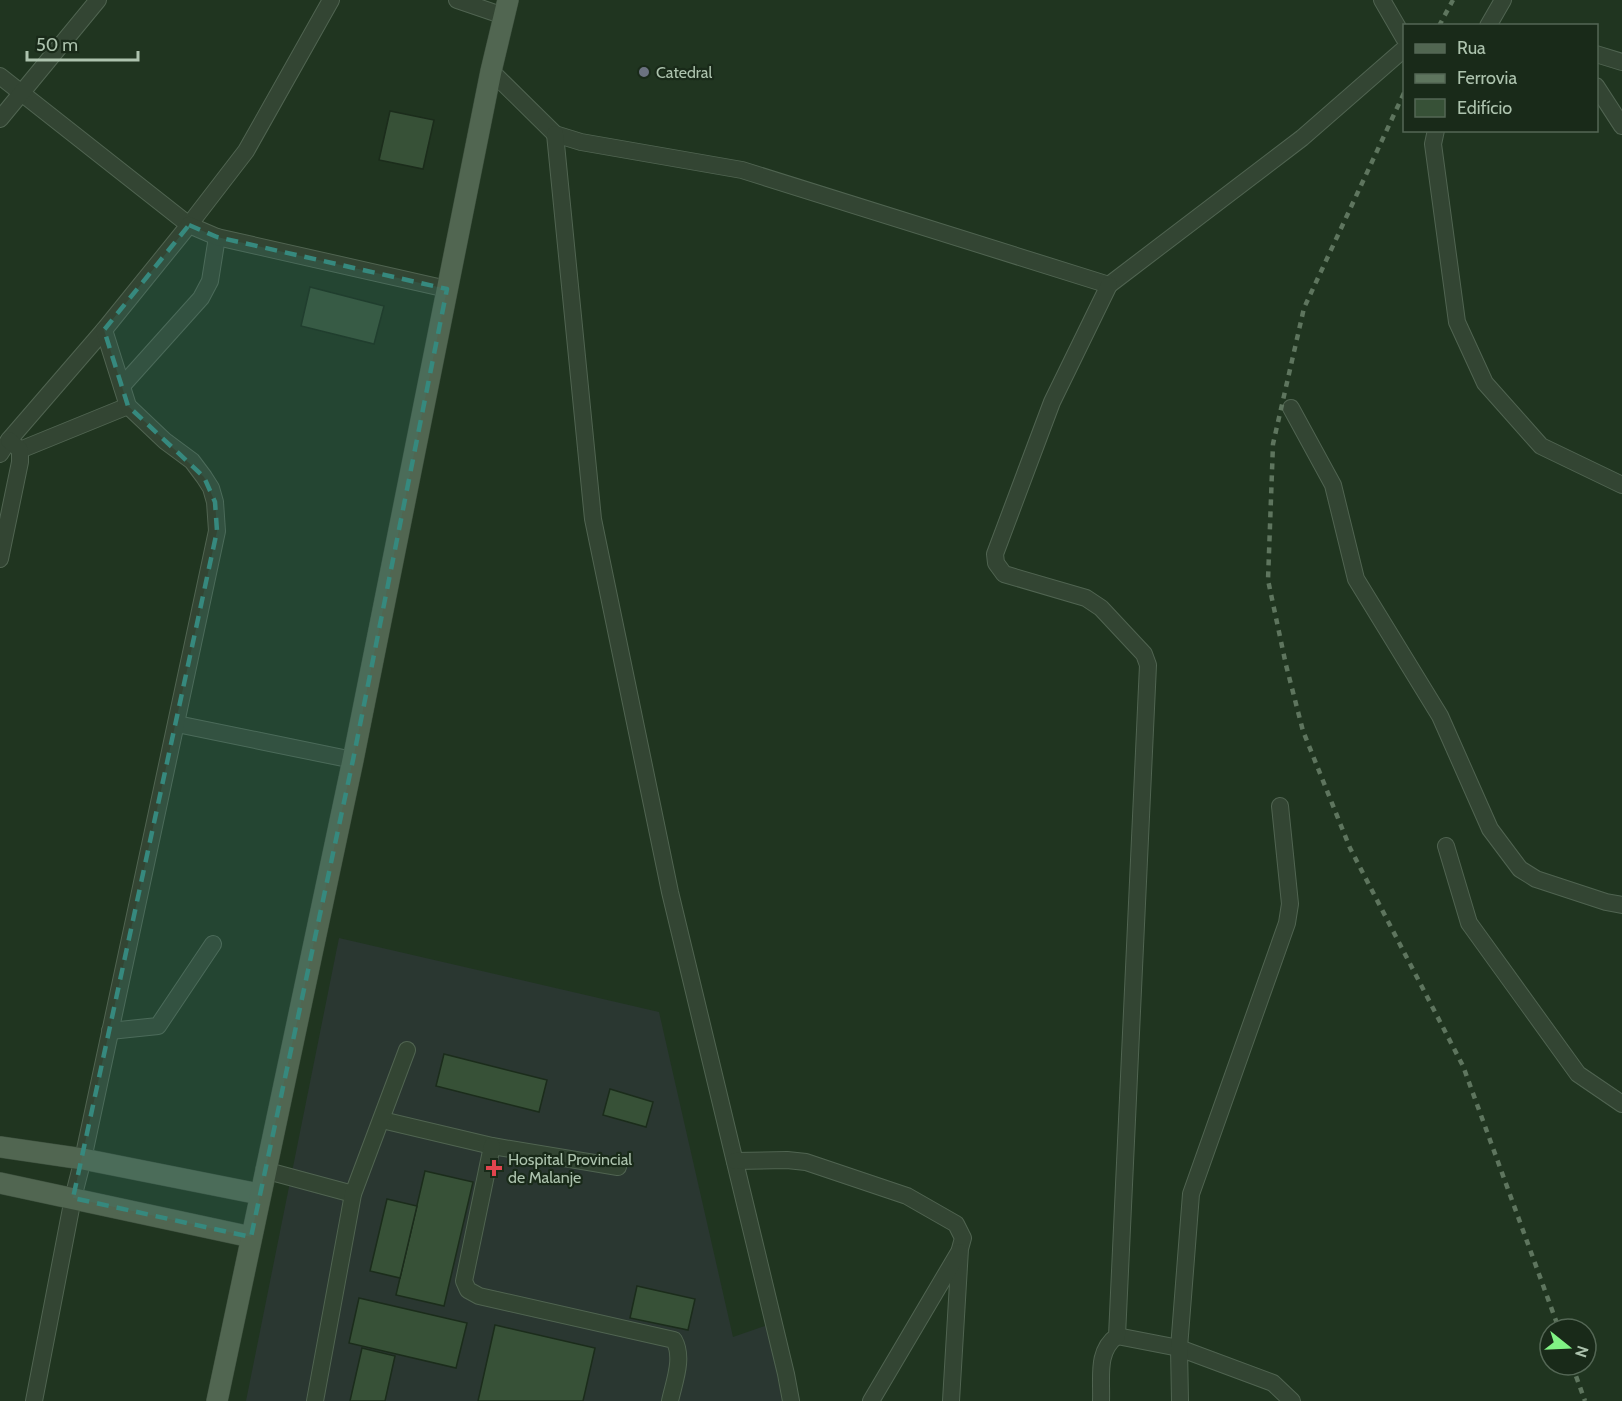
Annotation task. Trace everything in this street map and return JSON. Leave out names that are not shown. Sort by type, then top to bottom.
[{"type":"main road","points":[[217,1401],[264,1170],[353,760],[491,71],[506,8]]},
{"type":"main road","points":[[0,1147],[83,1159],[260,1194]]},
{"type":"main road","points":[[0,1183],[251,1237]]},
{"type":"street","points":[[0,120],[98,0]]},
{"type":"street","points":[[10,448],[246,151],[331,0]]},
{"type":"street","points":[[457,0],[506,8]]},
{"type":"street","points":[[1382,0],[1403,36]]},
{"type":"street","points":[[1489,24],[1503,0]]},
{"type":"street","points":[[1117,1336],[1148,665],[1144,654],[1101,608],[1086,598],[1004,574],[996,563],[995,554],[1052,402],[1109,285],[1302,138],[1403,50]]},
{"type":"street","points":[[1598,55],[1622,62]]},
{"type":"street","points":[[491,71],[555,134],[581,142],[742,170],[1109,285]]},
{"type":"street","points":[[0,76],[189,225],[217,237],[447,290]]},
{"type":"street","points":[[1598,89],[1622,126]]},
{"type":"street","points":[[1436,132],[1433,144],[1457,322],[1485,383],[1541,446],[1622,485]]},
{"type":"street","points":[[555,134],[593,519],[670,892],[791,1401]]},
{"type":"street","points":[[122,386],[201,298],[210,281],[217,237]]},
{"type":"street","points":[[34,1401],[73,1198],[217,531],[215,502],[208,483],[192,461],[165,441],[128,406],[104,330]]},
{"type":"street","points":[[10,448],[128,406]]},
{"type":"street","points":[[1291,408],[1333,485],[1356,579],[1440,716],[1490,829],[1520,869],[1536,879],[1622,905]]},
{"type":"street","points":[[0,559],[21,462],[10,448]]},
{"type":"street","points":[[177,724],[353,760]]},
{"type":"street","points":[[1180,1401],[1179,1348],[1191,1194],[1287,923],[1290,904],[1280,806]]},
{"type":"street","points":[[1446,846],[1469,924],[1578,1074],[1622,1104]]},
{"type":"street","points":[[110,1031],[158,1026],[213,944]]},
{"type":"street","points":[[315,1401],[353,1194],[407,1050]]},
{"type":"street","points":[[382,1120],[492,1146],[618,1167]]},
{"type":"street","points":[[492,1146],[464,1281],[468,1290],[479,1296],[674,1340],[678,1348],[678,1358],[670,1401]]},
{"type":"street","points":[[735,1161],[806,1162],[907,1196],[956,1224],[963,1238],[960,1249],[951,1401]]},
{"type":"street","points":[[264,1170],[353,1194]]},
{"type":"street","points":[[871,1401],[960,1249]]},
{"type":"street","points":[[1101,1401],[1103,1352],[1107,1343],[1117,1336],[1179,1348],[1273,1383],[1292,1401]]},
{"type":"highlighted area","points":[[189,225],[217,237],[447,289],[353,760],[251,1237],[73,1198],[217,531],[215,502],[204,477],[128,406],[104,330]]},
{"type":"shaded area","name":"Hospital Provincial de Malanje","points":[[339,938],[659,1012],[733,1337],[768,1325],[782,1401],[246,1401]]},
{"type":"building","points":[[390,111],[434,120],[423,169],[379,160]]},
{"type":"building","points":[[310,287],[384,306],[374,344],[301,326]]},
{"type":"building","points":[[444,1054],[547,1080],[539,1112],[436,1086]]},
{"type":"building","points":[[610,1089],[653,1102],[646,1127],[603,1115]]},
{"type":"building","points":[[425,1171],[473,1182],[444,1306],[396,1295]]},
{"type":"building","points":[[387,1199],[417,1206],[400,1278],[370,1271]]},
{"type":"building","points":[[637,1286],[695,1299],[688,1330],[630,1318]]},
{"type":"building","points":[[359,1298],[467,1323],[456,1368],[349,1343]]},
{"type":"building","points":[[495,1325],[595,1348],[583,1401],[478,1401]]},
{"type":"building","points":[[362,1348],[395,1356],[385,1401],[350,1401]]},
{"type":"railway","points":[[1440,24],[1453,0]]},
{"type":"railway","points":[[1403,95],[1304,308],[1273,444],[1268,580],[1303,731],[1350,848],[1463,1066],[1555,1317]]},
{"type":"railway","points":[[1576,1377],[1585,1401]]},
{"type":"place","name":"Catedral","points":[[644,72]]},
{"type":"place","name":"Hospital Provincial de Malanje","points":[[494,1168]]}]
